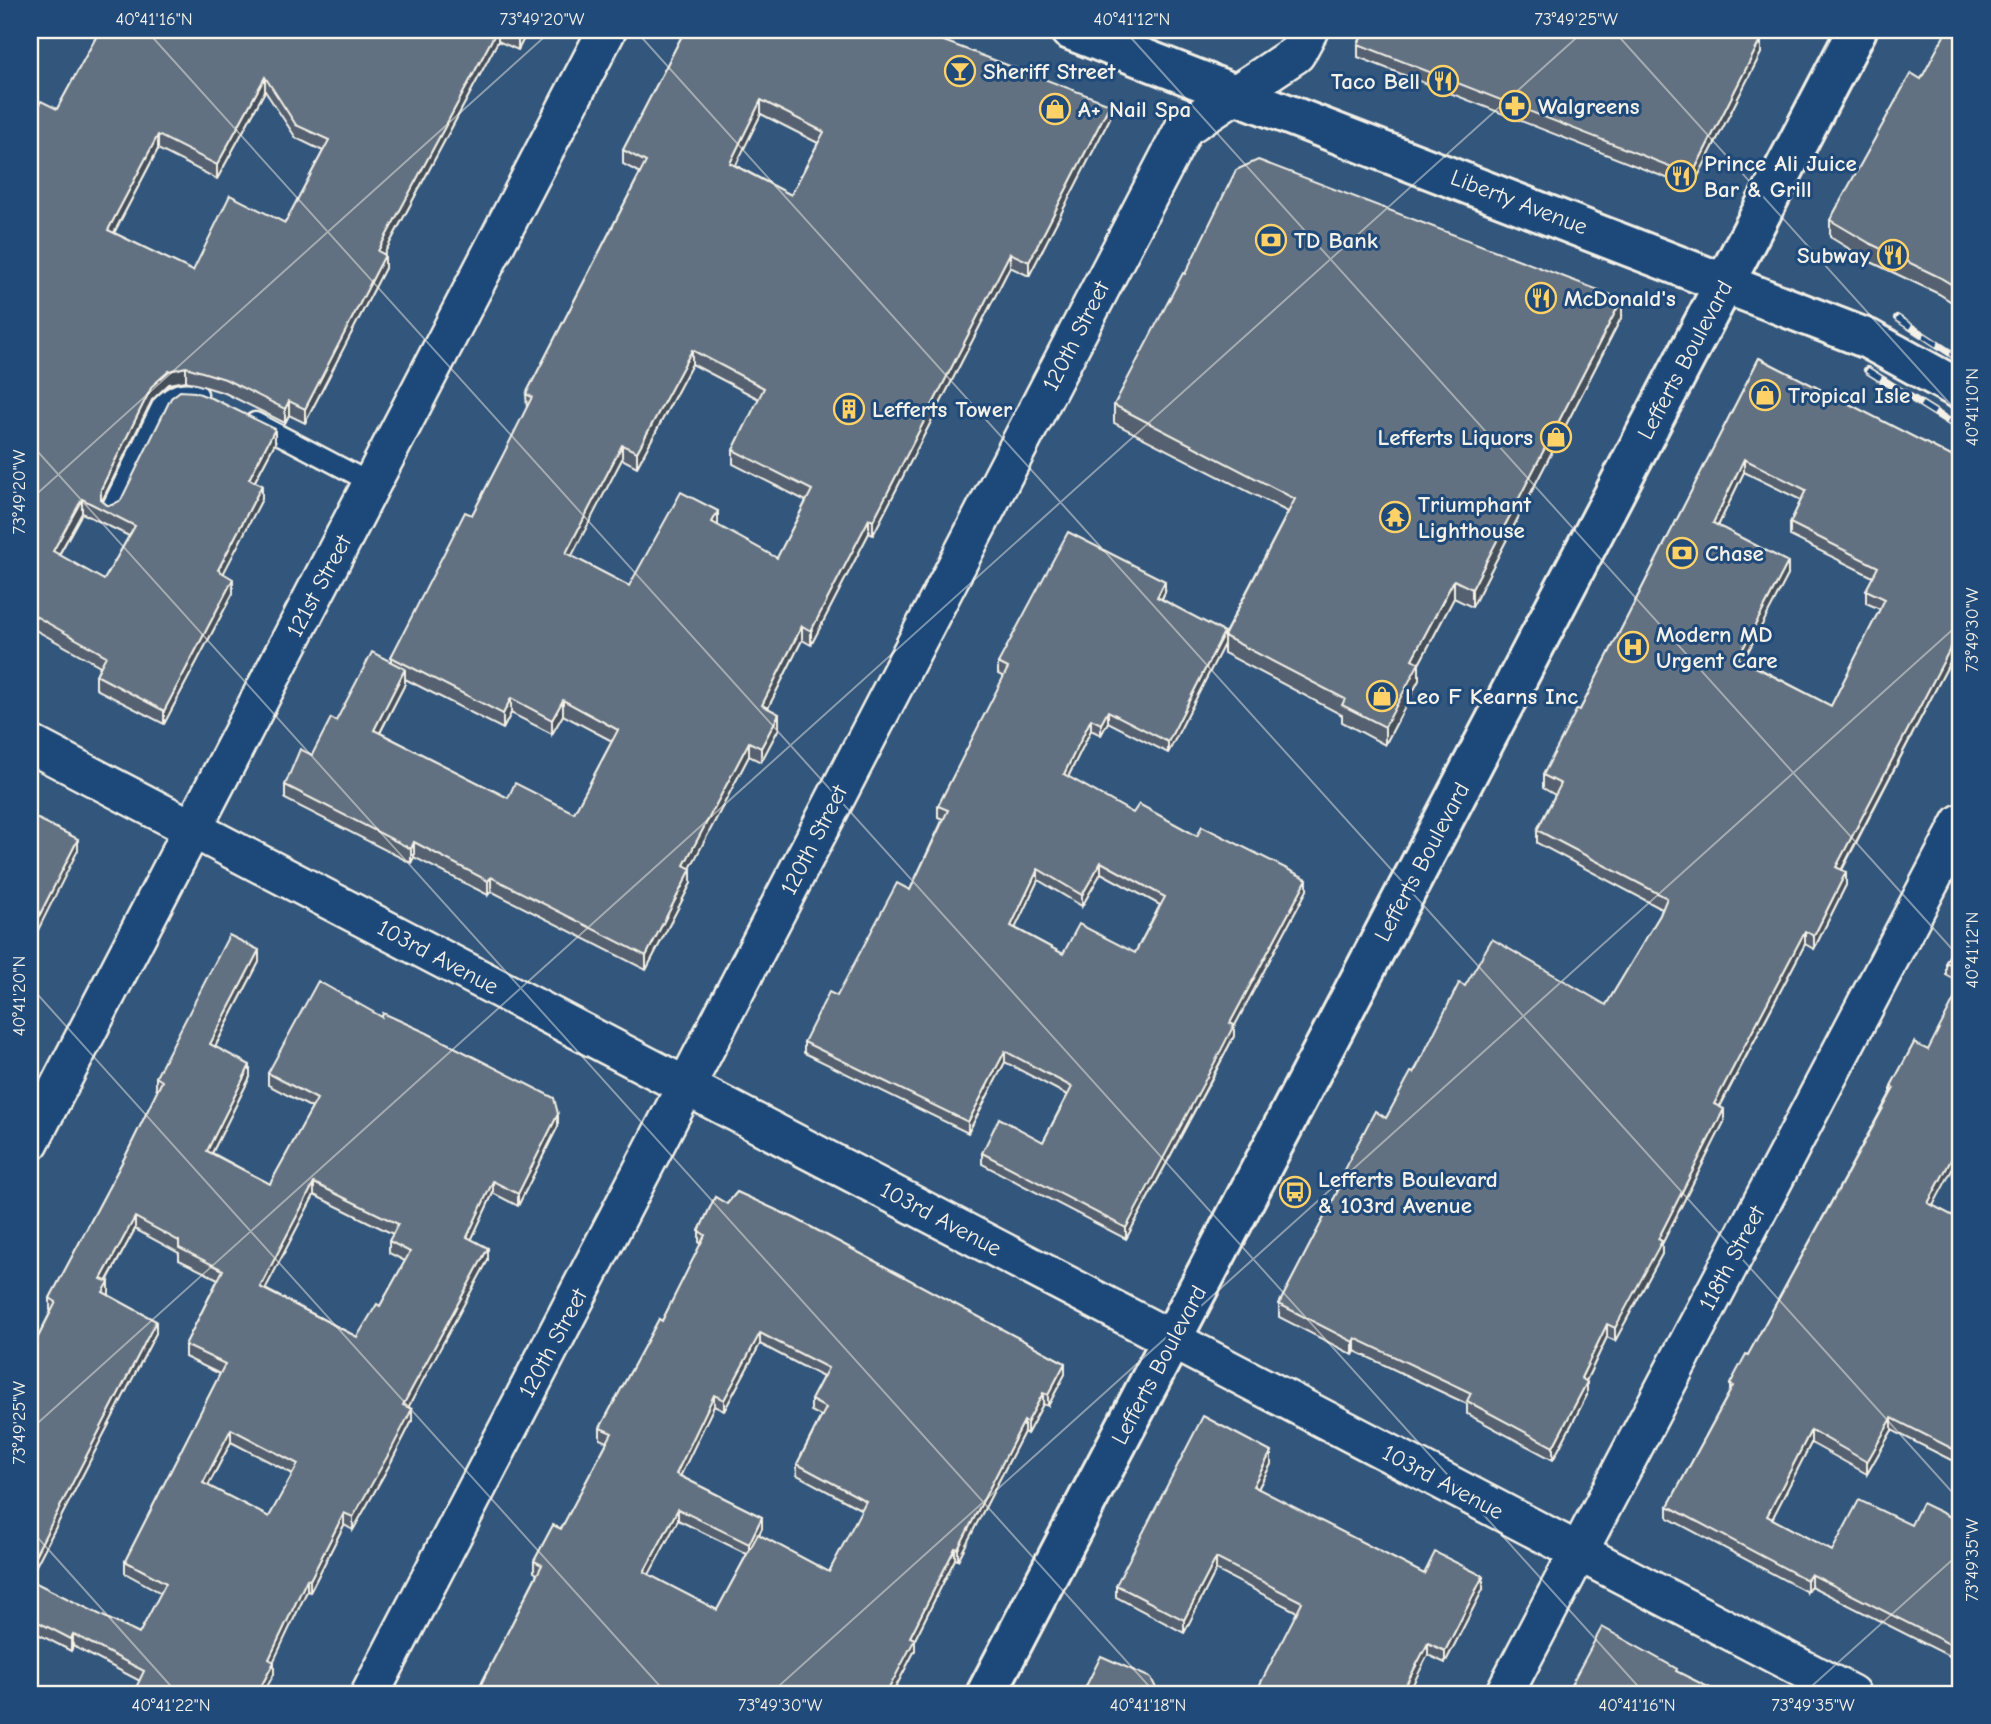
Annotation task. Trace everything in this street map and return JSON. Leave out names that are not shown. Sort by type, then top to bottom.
[{"type":"street","name":"121st Street","points":[[30,1142],[607,30]]},
{"type":"street","name":"Liberty Avenue","points":[[1070,30],[1868,340],[1961,390]]},
{"type":"street","name":"120th Street","points":[[370,1694],[1184,128],[1296,54],[1308,30]]},
{"type":"street","name":"Lefferts Boulevard","points":[[986,1694],[1857,30]]},
{"type":"street","name":"103rd Avenue","points":[[30,744],[1851,1694]]},
{"type":"street","name":"118th Street","points":[[1504,1694],[1961,823]]},
{"type":"lane","points":[[111,508],[168,399],[174,394],[186,391],[213,401]]},
{"type":"lane","points":[[237,413],[373,484]]},
{"type":"building","points":[[100,30],[497,30],[378,251],[385,255],[305,409],[289,401],[285,409],[225,379],[186,367],[169,371],[152,386],[101,489],[101,500],[107,505],[121,500],[171,398],[180,391],[195,392],[216,400],[275,429],[249,479],[262,485],[218,570],[233,579],[164,711],[96,675],[106,656],[30,613],[30,122],[41,101],[57,109]],"holes":[[[265,77],[296,125],[329,140],[285,223],[230,195],[193,271],[108,230],[158,135],[217,165]],[[82,499],[135,526],[104,580],[53,551]]]},
{"type":"building","points":[[504,30],[521,30],[518,37]]},
{"type":"building","points":[[685,30],[915,30],[1110,104],[1029,262],[1010,253],[873,521],[869,519],[811,631],[802,626],[762,705],[779,714],[761,748],[749,742],[684,865],[691,869],[646,956],[491,877],[488,881],[414,842],[411,849],[285,785],[300,749],[312,755],[331,718],[336,721],[372,652],[405,669],[374,730],[508,798],[515,783],[574,813],[618,730],[563,700],[552,720],[511,698],[503,714],[391,657],[465,512],[472,515],[503,455],[532,397],[526,394],[646,162],[623,150]],"holes":[[[761,100],[824,132],[791,195],[730,163]],[[692,350],[764,388],[733,450],[812,490],[777,558],[712,522],[718,511],[681,492],[629,586],[566,553],[622,445],[637,452]]]},
{"type":"building","points":[[1365,30],[1754,30],[1752,34],[1761,39],[1692,175],[1358,44]]},
{"type":"building","points":[[1947,30],[1961,30],[1961,290],[1830,220],[1911,73],[1921,79]]},
{"type":"building","points":[[1258,160],[1622,299],[1472,589],[1454,580],[1412,659],[1419,663],[1385,727],[1342,705],[1345,699],[1224,636],[1295,499],[1114,405],[1183,273],[1185,274],[1236,170]]},
{"type":"building","points":[[1759,358],[1961,461],[1961,647],[1953,643],[1836,867],[1846,872],[1814,936],[1805,931],[1714,1104],[1724,1109],[1658,1239],[1662,1241],[1615,1328],[1607,1324],[1581,1378],[1587,1382],[1553,1447],[1467,1401],[1471,1393],[1355,1338],[1353,1342],[1279,1304],[1341,1185],[1337,1183],[1375,1111],[1386,1118],[1411,1072],[1414,1073],[1459,983],[1465,986],[1492,939],[1606,1005],[1660,915],[1667,898],[1537,830],[1561,784],[1543,775],[1577,709],[1580,710]],"holes":[[[1744,459],[1806,490],[1790,523],[1878,567],[1866,590],[1885,599],[1831,706],[1738,658],[1788,562],[1713,523]]]},
{"type":"building","points":[[1068,532],[1165,581],[1157,597],[1224,632],[1168,742],[1108,711],[1101,724],[1091,719],[1064,774],[1133,813],[1139,804],[1197,836],[1202,826],[1307,879],[1230,1023],[1234,1025],[1216,1060],[1126,1228],[982,1153],[999,1118],[1043,1142],[1072,1087],[1005,1051],[968,1122],[804,1042],[829,992],[837,996],[897,883],[910,890],[948,810],[938,806],[1008,668],[998,663]],"holes":[[[1101,862],[1165,897],[1135,953],[1079,924],[1063,954],[1011,926],[1038,869],[1082,895]]]},
{"type":"building","points":[[30,815],[78,839],[30,934]]},
{"type":"building","points":[[1961,933],[1961,971],[1946,962]]},
{"type":"building","points":[[229,935],[259,950],[210,1044],[250,1065],[207,1151],[270,1184],[317,1099],[268,1073],[318,981],[382,1017],[383,1013],[427,1033],[554,1098],[558,1114],[518,1194],[493,1181],[467,1237],[488,1248],[403,1405],[412,1409],[390,1452],[353,1517],[344,1513],[310,1580],[307,1579],[269,1659],[274,1662],[257,1694],[133,1694],[144,1671],[73,1634],[71,1639],[30,1618],[30,1580],[139,1634],[166,1583],[125,1561],[225,1364],[185,1345],[223,1270],[179,1248],[179,1241],[135,1217],[101,1279],[109,1282],[103,1292],[156,1321],[30,1565],[30,1353],[56,1302],[50,1298],[162,1081],[156,1077]],"holes":[[[314,1183],[398,1224],[389,1241],[410,1252],[380,1306],[377,1304],[357,1337],[260,1287]],[[231,1429],[298,1464],[269,1517],[203,1483]]]},
{"type":"building","points":[[1961,986],[1961,1141],[1928,1203],[1961,1220],[1961,1453],[1892,1418],[1867,1462],[1811,1430],[1767,1516],[1832,1551],[1859,1500],[1911,1525],[1922,1503],[1961,1522],[1961,1620],[1949,1644],[1811,1574],[1807,1580],[1668,1506],[1733,1386],[1730,1384],[1746,1354],[1748,1355],[1894,1088],[1891,1086],[1914,1043],[1928,1050]]},
{"type":"building","points":[[737,1192],[796,1219],[1065,1363],[1048,1395],[1043,1393],[1027,1423],[1024,1421],[958,1549],[955,1548],[910,1637],[915,1639],[886,1694],[476,1694],[542,1565],[534,1561],[553,1525],[561,1529],[612,1433],[600,1428],[659,1319],[662,1321],[705,1235],[699,1231],[715,1197],[727,1204]],"holes":[[[760,1333],[828,1368],[811,1400],[826,1408],[797,1464],[866,1501],[829,1572],[758,1534],[717,1610],[644,1572],[678,1509],[749,1544],[762,1517],[676,1474],[714,1395],[724,1400]]]},
{"type":"building","points":[[1203,1416],[1271,1452],[1253,1486],[1424,1574],[1435,1552],[1483,1576],[1445,1651],[1428,1643],[1401,1694],[1255,1694],[1302,1602],[1216,1558],[1184,1620],[1116,1585]]},
{"type":"building","points":[[1602,1627],[1677,1669],[1676,1671],[1722,1694],[1566,1694]]},
{"type":"building","points":[[1101,1656],[1151,1678],[1156,1688],[1169,1694],[1082,1694]]},
{"type":"building","points":[[1210,1687],[1223,1694],[1207,1694]]},
{"type":"railway","points":[[1897,318],[1961,360]]},
{"type":"railway","points":[[1867,370],[1961,429]]},
{"type":"place","name":"Sheriff Street","points":[[960,71]]},
{"type":"place","name":"Taco Bell","points":[[1443,81]]},
{"type":"place","name":"Walgreens","points":[[1515,106]]},
{"type":"place","name":"A+ Nail Spa","points":[[1055,109]]},
{"type":"place","name":"Prince Ali Juice Bar & Grill","points":[[1681,176]]},
{"type":"place","name":"TD Bank","points":[[1271,240]]},
{"type":"place","name":"Subway","points":[[1893,255]]},
{"type":"place","name":"McDonald's","points":[[1541,298]]},
{"type":"place","name":"Tropical Isle","points":[[1765,395]]},
{"type":"place","name":"Lefferts Tower","points":[[849,409]]},
{"type":"place","name":"Lefferts Liquors","points":[[1556,437]]},
{"type":"place","name":"Triumphant Lighthouse","points":[[1395,517]]},
{"type":"place","name":"Chase","points":[[1682,553]]},
{"type":"place","name":"Modern MD Urgent Care","points":[[1633,647]]},
{"type":"place","name":"Leo F Kearns Inc","points":[[1382,696]]},
{"type":"place","name":"Lefferts Boulevard & 103rd Avenue","points":[[1295,1192]]}]
